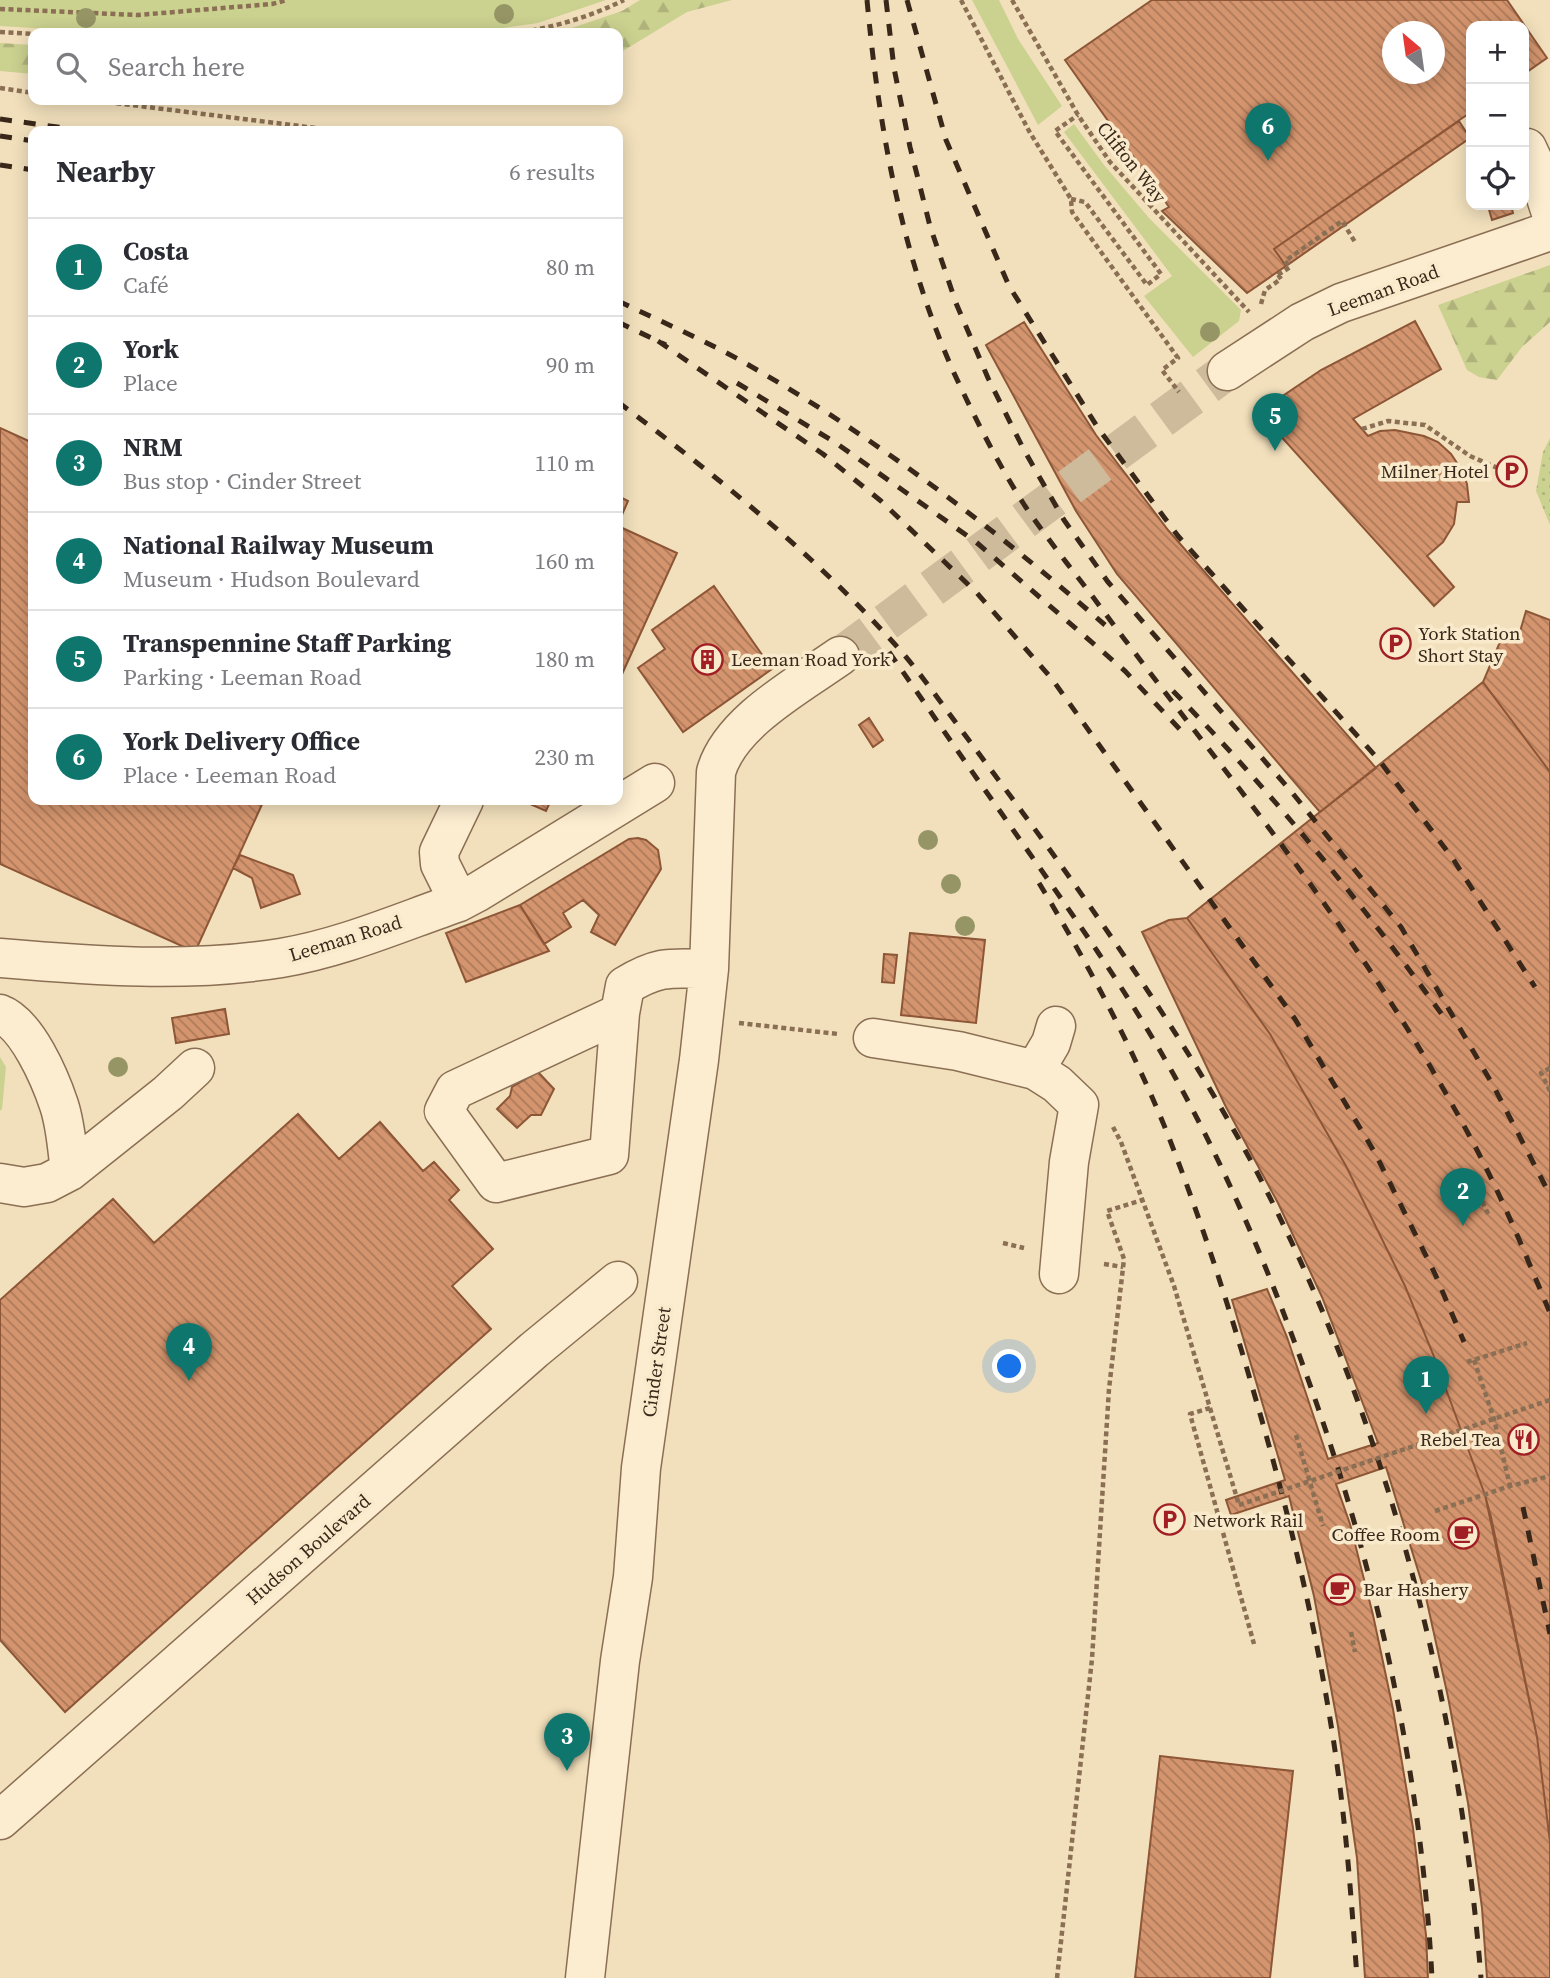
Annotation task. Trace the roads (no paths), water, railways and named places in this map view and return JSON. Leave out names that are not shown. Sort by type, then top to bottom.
[{"type":"street","points":[[1529,152],[1550,209]]},
{"type":"street","name":"Leeman Road","points":[[1227,371],[1302,321],[1341,303],[1550,231]]},
{"type":"street","name":"Cinder Street","points":[[585,1978],[620,1661],[633,1577],[641,1468],[699,1060],[709,969],[715,782],[720,758],[726,747],[763,712],[840,656]]},
{"type":"street","name":"Leeman Road","points":[[623,804],[656,783]]},
{"type":"street","points":[[459,902],[440,863],[439,852],[462,805]]},
{"type":"street","name":"Leeman Road","points":[[0,958],[152,968],[228,965],[284,957],[344,942],[459,902],[497,882],[621,805]]},
{"type":"street","points":[[620,1013],[455,1090],[444,1111],[496,1182],[609,1155],[620,1013],[625,986],[643,974],[659,968],[709,969]]},
{"type":"street","points":[[0,1014],[8,1017],[22,1033],[43,1067],[60,1106],[70,1171]]},
{"type":"street","points":[[1035,1070],[1051,1043],[1056,1026]]},
{"type":"street","points":[[873,1038],[958,1051],[1035,1070],[1057,1084],[1079,1105],[1069,1162],[1059,1273]]},
{"type":"street","points":[[0,1183],[24,1187],[36,1185],[47,1183],[70,1171],[168,1093],[195,1068]]},
{"type":"street","name":"Hudson Boulevard","points":[[0,1820],[534,1350],[618,1281]]},
{"type":"tunnel","points":[[840,656],[1227,371]]},
{"type":"railway","points":[[867,0],[878,96],[906,237],[936,328],[954,373],[987,441],[1041,529],[1289,855],[1384,992],[1449,1098],[1480,1157],[1512,1223],[1550,1313]]},
{"type":"railway","points":[[886,0],[894,68],[930,226],[956,303],[988,378],[1024,450],[1064,520],[1108,582],[1290,790],[1401,927],[1494,1087],[1550,1195]]},
{"type":"railway","points":[[907,0],[946,140],[1009,286],[1098,428],[1178,536],[1379,760],[1453,859],[1535,987]]},
{"type":"railway","points":[[0,119],[50,126]]},
{"type":"railway","points":[[0,136],[28,140]]},
{"type":"railway","points":[[0,165],[28,169]]},
{"type":"railway","points":[[623,303],[738,359],[882,449],[1019,552],[1105,625]]},
{"type":"railway","points":[[623,324],[666,345]]},
{"type":"railway","points":[[658,341],[823,454],[881,501],[977,593],[1052,679],[1295,1019],[1375,1153],[1435,1274],[1464,1342]]},
{"type":"railway","points":[[737,383],[836,443],[976,542],[1125,671],[1187,737]]},
{"type":"railway","points":[[623,406],[690,457],[794,544],[860,607],[901,651],[1018,806],[1095,914],[1169,1024],[1238,1137],[1305,1271],[1345,1367],[1380,1466],[1410,1566],[1435,1668],[1455,1770],[1481,1978]]},
{"type":"railway","points":[[889,652],[1135,1009],[1194,1112],[1262,1258],[1330,1445],[1353,1519],[1391,1670],[1418,1823],[1432,1978]]},
{"type":"railway","points":[[1173,691],[1245,768],[1314,848],[1443,1016]]},
{"type":"railway","points":[[1039,883],[1109,1007],[1168,1135],[1225,1296],[1254,1393],[1298,1558],[1324,1683],[1344,1820],[1357,1978]]},
{"type":"railway","points":[[1523,1507],[1550,1634]]},
{"type":"place","name":"York Delivery Office","points":[[1268,161]]},
{"type":"place","name":"Transpennine Staff Parking","points":[[1275,451]]},
{"type":"place","name":"Milner Hotel","points":[[1512,471]]},
{"type":"place","name":"York Station Short Stay","points":[[1395,644]]},
{"type":"place","name":"Leeman Road York","points":[[708,659]]},
{"type":"place","name":"York","points":[[1463,1226]]},
{"type":"place","name":"National Railway Museum","points":[[189,1381]]},
{"type":"place","name":"Costa","points":[[1426,1414]]},
{"type":"place","name":"Rebel Tea","points":[[1524,1439]]},
{"type":"place","name":"Network Rail","points":[[1170,1520]]},
{"type":"place","name":"Coffee Room","points":[[1463,1534]]},
{"type":"place","name":"Bar Hashery","points":[[1340,1589]]},
{"type":"place","name":"NRM","points":[[567,1771]]}]
